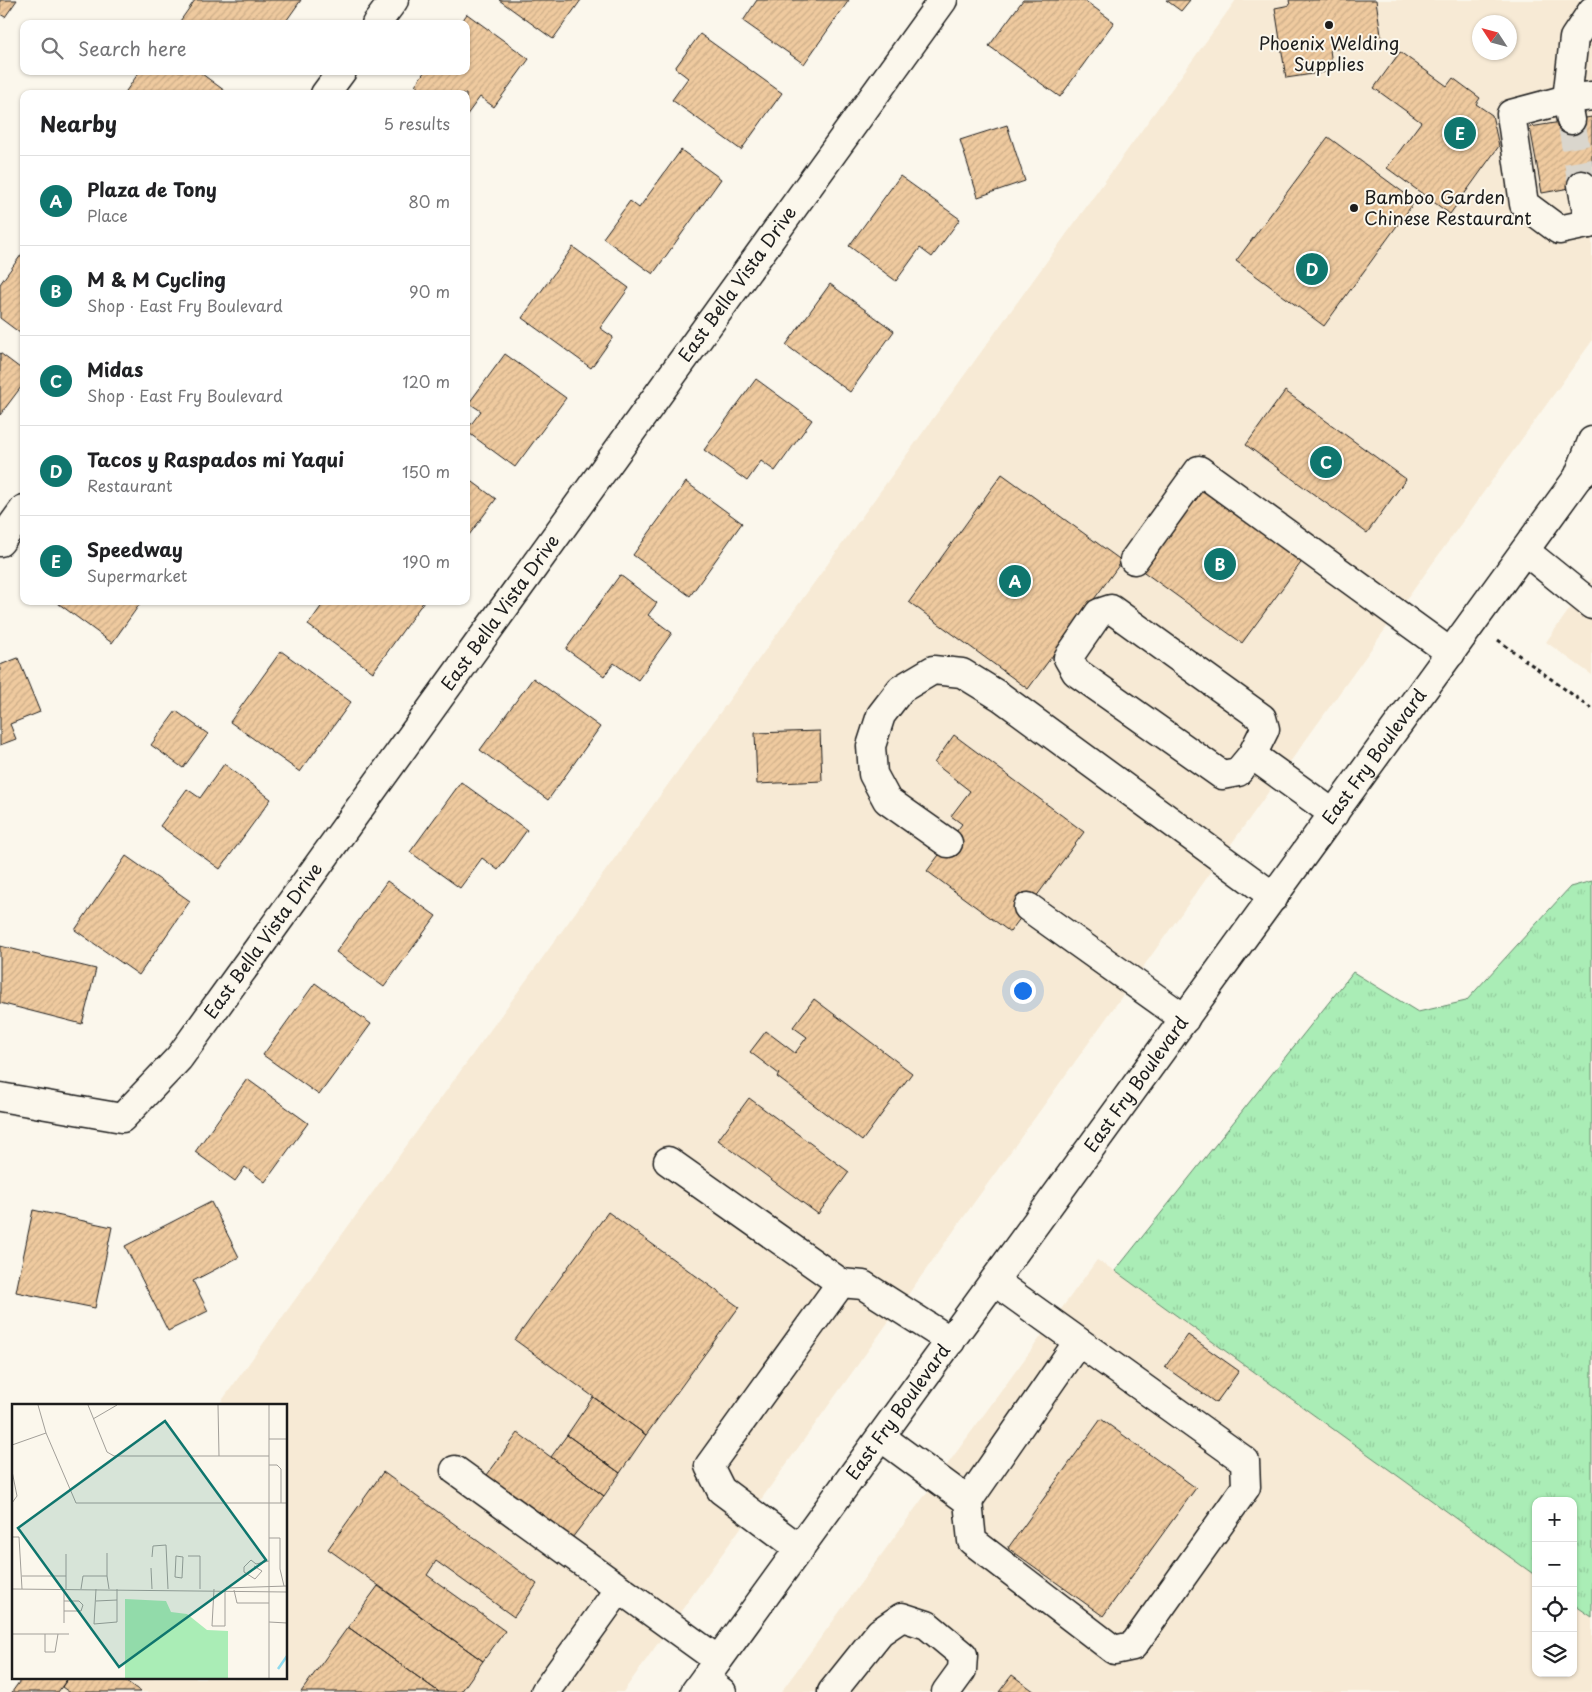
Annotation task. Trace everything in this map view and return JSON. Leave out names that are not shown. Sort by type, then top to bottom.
[{"type":"street","points":[[379,20],[394,0]]},
{"type":"street","name":"East Bella Vista Drive","points":[[0,1097],[122,1118],[179,1058],[943,0]]},
{"type":"street","points":[[1582,185],[1590,224],[1559,230],[1524,204],[1510,114],[1577,105],[1574,38],[1592,11]]},
{"type":"street","points":[[329,90],[339,75]]},
{"type":"street","name":"East Fry Boulevard","points":[[710,1681],[800,1548],[1474,622],[1588,462]]},
{"type":"street","points":[[1134,560],[1199,470],[1451,653]]},
{"type":"street","points":[[0,542],[20,514]]},
{"type":"street","points":[[1525,551],[1592,605]]},
{"type":"street","points":[[1111,609],[1262,718],[1265,729],[1252,756],[1238,772],[1222,775],[1076,672],[1068,658],[1099,613],[1111,609]]},
{"type":"street","points":[[948,843],[887,800],[873,774],[871,746],[881,715],[901,689],[933,670],[962,673],[1002,697],[1274,896]]},
{"type":"street","points":[[1252,756],[1334,814]]},
{"type":"street","points":[[1028,906],[1185,1019]]},
{"type":"street","points":[[668,1161],[841,1283],[863,1285],[950,1341]]},
{"type":"street","points":[[994,1282],[1245,1461],[1246,1487],[1132,1646],[1114,1650],[972,1541],[968,1501],[1078,1342]]},
{"type":"street","points":[[800,1548],[721,1490],[709,1466],[841,1283]]},
{"type":"street","points":[[881,1437],[968,1501]]},
{"type":"street","points":[[455,1470],[619,1589],[710,1681]]},
{"type":"street","points":[[545,1692],[619,1589]]},
{"type":"street","points":[[832,1692],[880,1632],[902,1617],[928,1625],[963,1655],[962,1670],[946,1692]]},
{"type":"path","points":[[1474,622],[1592,709]]},
{"type":"shaded area","points":[[1236,0],[1592,0],[1592,341],[623,1692],[11,1692],[20,1680],[288,1680],[288,1404],[219,1404]]},
{"type":"shaded area","points":[[1592,578],[1592,675],[1546,642]]},
{"type":"shaded area","points":[[1097,1260],[1115,1271],[1532,1573],[1532,1677],[1577,1677],[1577,1607],[1592,1617],[1592,1692],[781,1692]]},
{"type":"green space","points":[[1592,881],[1592,1617],[1577,1607],[1577,1497],[1532,1497],[1532,1573],[1115,1271],[1353,972],[1418,1012],[1466,1001],[1570,887]]},
{"type":"building","points":[[0,0],[17,0],[5,17],[0,14]]},
{"type":"building","points":[[195,0],[301,0],[287,20],[181,20]]},
{"type":"building","points":[[499,0],[581,0],[553,39]]},
{"type":"building","points":[[757,0],[849,0],[804,64],[743,21]]},
{"type":"building","points":[[1023,0],[1084,0],[1114,22],[1060,97],[989,46]]},
{"type":"building","points":[[1166,0],[1190,0],[1181,11]]},
{"type":"building","name":"Phoenix Welding Supplies","points":[[1289,0],[1376,0],[1382,42],[1330,50],[1333,71],[1286,78],[1275,8],[1290,5]]},
{"type":"building","points":[[467,14],[529,59],[494,107],[480,97],[470,111],[470,90],[422,90],[415,85],[422,75],[470,75],[470,20],[463,20]]},
{"type":"building","points":[[700,34],[782,93],[741,150],[672,100],[688,78],[675,68]]},
{"type":"building","points":[[1400,52],[1447,86],[1453,78],[1480,98],[1476,104],[1492,115],[1499,146],[1450,214],[1387,168],[1421,122],[1374,88]]},
{"type":"building","points":[[137,75],[203,75],[224,90],[127,90]]},
{"type":"building","points":[[1592,117],[1592,184],[1542,193],[1530,127]]},
{"type":"building","points":[[1007,125],[1025,181],[978,197],[960,140]]},
{"type":"building","points":[[1328,137],[1415,201],[1324,326],[1236,261]]},
{"type":"building","points":[[681,150],[721,179],[653,274],[603,238],[630,201],[639,208]]},
{"type":"building","points":[[900,176],[960,219],[932,257],[920,248],[896,281],[849,246]]},
{"type":"building","points":[[573,247],[629,288],[600,328],[613,337],[591,368],[522,318]]},
{"type":"building","points":[[20,256],[20,333],[0,318],[0,284]]},
{"type":"building","points":[[830,284],[894,331],[850,392],[786,345]]},
{"type":"building","points":[[0,353],[20,368],[20,388],[0,415]]},
{"type":"building","points":[[505,354],[566,398],[515,467],[470,434],[470,426],[481,411],[470,404]]},
{"type":"building","points":[[756,379],[812,420],[775,471],[761,461],[747,481],[704,450]]},
{"type":"building","points":[[1285,391],[1406,479],[1367,533],[1246,445]]},
{"type":"building","points":[[1002,474],[1122,561],[1028,689],[909,602]]},
{"type":"building","points":[[470,480],[496,499],[470,534]]},
{"type":"building","points":[[686,482],[742,523],[690,596],[633,555]]},
{"type":"building","points":[[1197,484],[1303,560],[1242,643],[1137,567]]},
{"type":"building","points":[[620,575],[657,603],[648,615],[672,633],[638,680],[614,663],[604,676],[566,649]]},
{"type":"building","points":[[60,605],[139,605],[112,643]]},
{"type":"building","points":[[322,605],[421,605],[373,672],[308,625]]},
{"type":"building","points":[[281,651],[351,702],[300,772],[230,722]]},
{"type":"building","points":[[18,658],[40,712],[10,724],[16,739],[0,745],[0,665]]},
{"type":"building","points":[[533,678],[600,727],[548,800],[480,750]]},
{"type":"building","points":[[176,711],[208,734],[183,768],[151,745]]},
{"type":"building","points":[[820,731],[822,781],[757,784],[755,733]]},
{"type":"building","points":[[954,735],[1084,832],[1010,932],[927,871],[962,824],[951,816],[970,791],[934,763]]},
{"type":"building","points":[[224,764],[271,799],[220,869],[160,826],[187,789],[200,798]]},
{"type":"building","points":[[461,782],[527,830],[498,870],[482,858],[460,888],[410,852]]},
{"type":"building","points":[[126,856],[190,901],[139,975],[75,930]]},
{"type":"building","points":[[387,881],[436,916],[384,987],[336,952]]},
{"type":"building","points":[[0,946],[96,969],[82,1024],[0,1003]]},
{"type":"building","points":[[315,983],[371,1024],[319,1095],[263,1055]]},
{"type":"building","points":[[814,999],[912,1073],[862,1141],[777,1077],[779,1074],[750,1052],[766,1031],[795,1053],[807,1037],[793,1027]]},
{"type":"building","points":[[247,1079],[308,1123],[265,1182],[245,1167],[235,1181],[195,1152]]},
{"type":"building","points":[[749,1098],[849,1172],[818,1214],[718,1140]]},
{"type":"building","points":[[211,1202],[239,1257],[193,1281],[208,1311],[168,1331],[125,1246]]},
{"type":"building","points":[[33,1210],[112,1227],[95,1308],[16,1292]]},
{"type":"building","points":[[608,1212],[739,1307],[646,1435],[515,1340]]},
{"type":"building","points":[[1188,1335],[1239,1371],[1216,1403],[1165,1367]]},
{"type":"building","points":[[593,1397],[646,1435],[620,1473],[567,1435]]},
{"type":"building","points":[[1101,1419],[1196,1488],[1103,1616],[1008,1548]]},
{"type":"building","points":[[518,1433],[604,1496],[572,1538],[487,1475]]},
{"type":"building","points":[[567,1435],[620,1473],[604,1496],[551,1457]]},
{"type":"building","points":[[383,1472],[537,1584],[514,1617],[436,1561],[427,1575],[505,1631],[483,1661],[328,1549]]},
{"type":"building","points":[[378,1586],[483,1661],[461,1692],[439,1692],[348,1627]]},
{"type":"building","points":[[348,1627],[439,1692],[301,1692]]},
{"type":"building","points":[[1012,1675],[1035,1692],[999,1692]]},
{"type":"building","points":[[21,1680],[67,1680],[58,1692],[12,1692]]},
{"type":"building","points":[[67,1680],[125,1680],[141,1692],[69,1692],[62,1687]]},
{"type":"tunnel","points":[[1571,120],[1582,185]]},
{"type":"place","name":"Phoenix Welding Supplies","points":[[1329,25]]},
{"type":"place","name":"Speedway","points":[[1460,133]]},
{"type":"place","name":"Bamboo Garden Chinese Restaurant","points":[[1354,208]]},
{"type":"place","name":"Tacos y Raspados mi Yaqui","points":[[1312,269]]},
{"type":"place","name":"Midas","points":[[1326,462]]},
{"type":"place","name":"M & M Cycling","points":[[1220,564]]},
{"type":"place","name":"Plaza de Tony","points":[[1015,581]]}]
